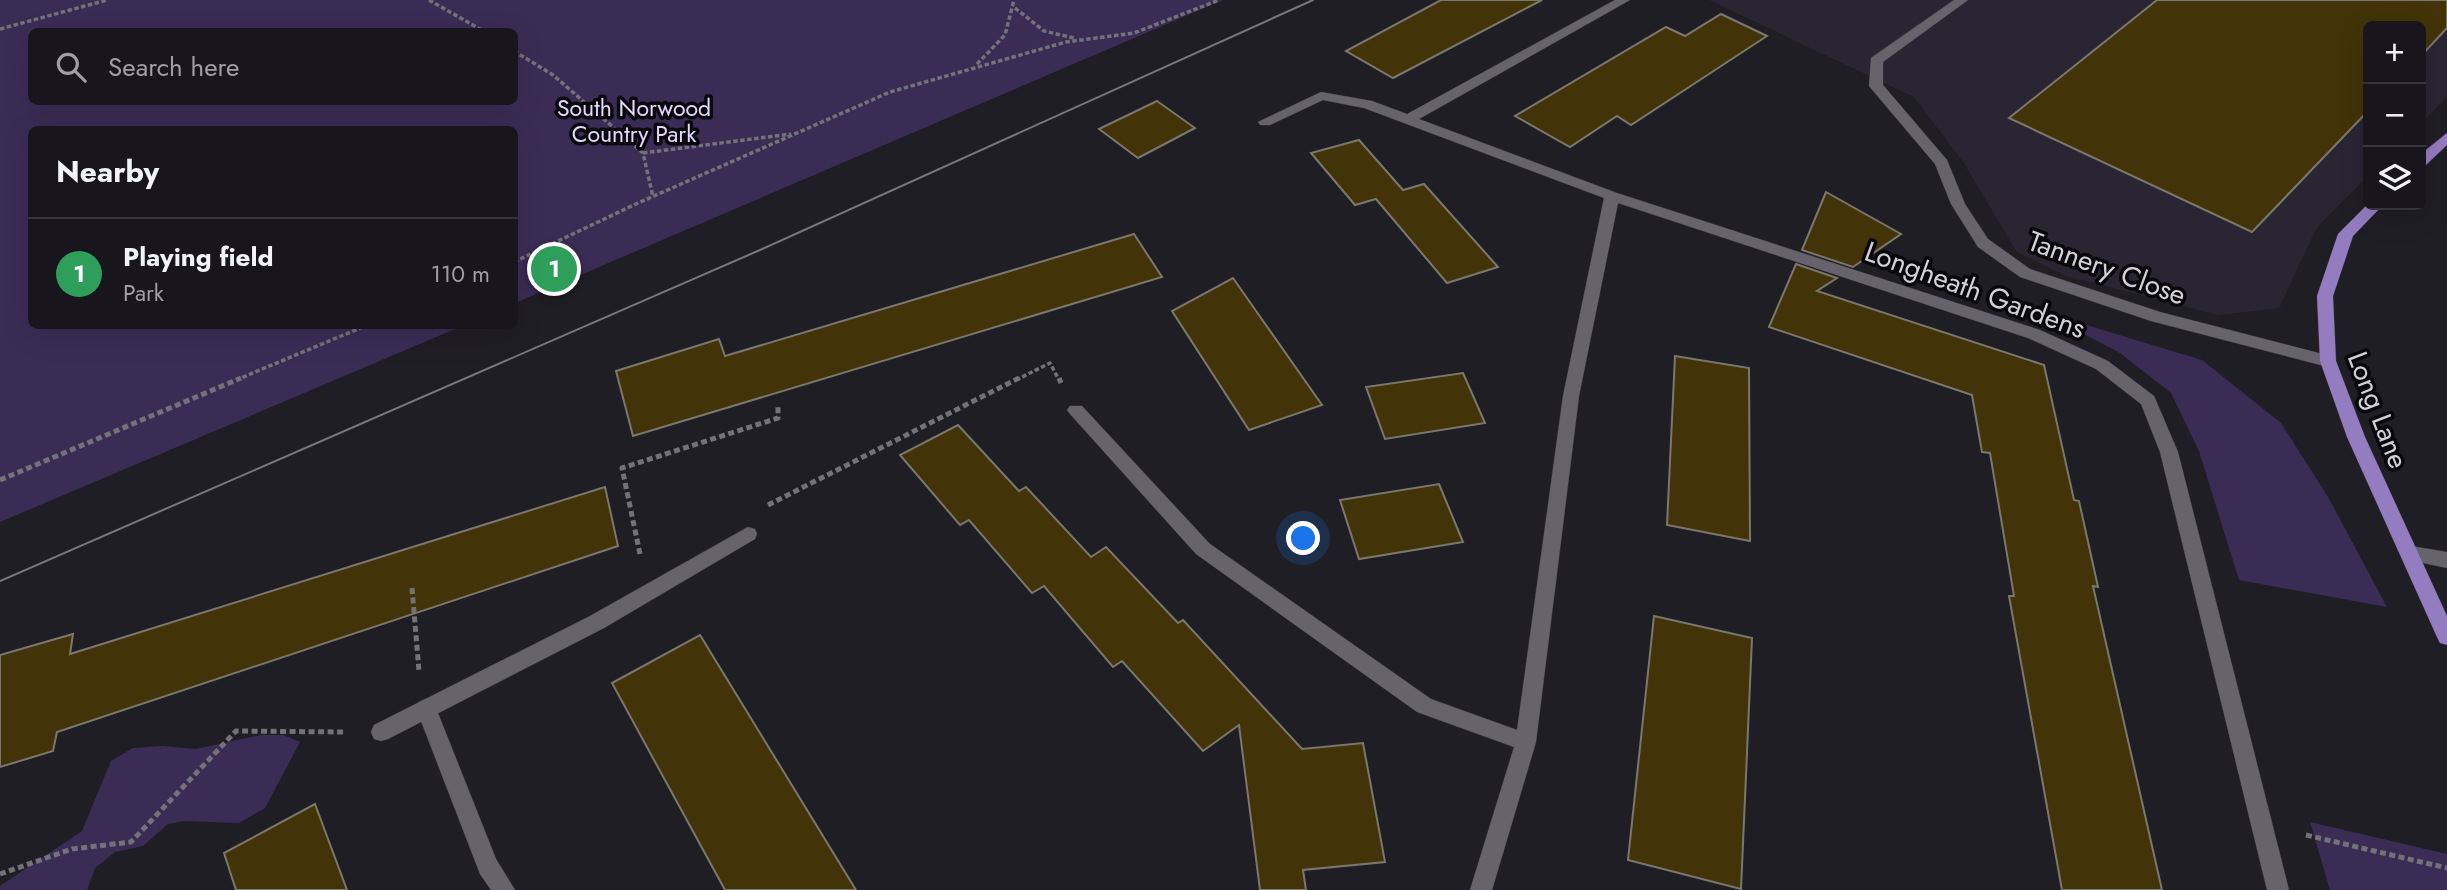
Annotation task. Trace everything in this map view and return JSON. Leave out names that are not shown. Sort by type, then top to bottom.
[{"type":"main road","points":[[2426,157],[2447,137]]},
{"type":"main road","name":"Long Lane","points":[[2371,210],[2346,234],[2325,296],[2328,361],[2356,437],[2447,636]]},
{"type":"street","points":[[1406,120],[1624,0]]},
{"type":"street","name":"Tannery Close","points":[[1962,0],[1876,61],[1876,86],[1942,163],[1958,204],[1983,243],[2025,273],[2157,317],[2328,361]]},
{"type":"street","name":"Longheath Gardens","points":[[1265,122],[1321,96],[1367,104],[1612,196],[2034,334],[2102,365],[2148,400],[2169,452],[2278,890]]},
{"type":"street","points":[[1481,890],[1526,743],[1571,396],[1612,196]]},
{"type":"street","points":[[1076,410],[1203,549],[1424,706],[1526,743]]},
{"type":"street","points":[[381,732],[648,592],[748,534]]},
{"type":"street","points":[[2411,554],[2447,559]]},
{"type":"street","points":[[426,708],[488,866],[503,890]]},
{"type":"path","points":[[0,29],[107,0]]},
{"type":"path","points":[[429,0],[478,28]]},
{"type":"path","points":[[977,65],[1005,35],[1014,0]]},
{"type":"path","points":[[518,260],[890,92],[977,65],[1082,39],[1134,33],[1219,0]]},
{"type":"path","points":[[1014,8],[1044,31],[1082,39]]},
{"type":"path","points":[[518,53],[553,75],[643,153],[653,197]]},
{"type":"path","points":[[643,153],[796,134]]},
{"type":"path","points":[[0,480],[358,329]]},
{"type":"path","points":[[748,534],[765,507],[1050,363],[1076,410]]},
{"type":"path","points":[[648,592],[622,468],[778,418],[778,405]]},
{"type":"path","points":[[412,588],[420,678],[426,708]]},
{"type":"path","points":[[0,874],[72,849],[131,842],[236,731],[381,732]]},
{"type":"path","points":[[2261,825],[2447,868]]},
{"type":"shaded area","points":[[1709,0],[2447,0],[2447,97],[2426,118],[2426,21],[2363,21],[2363,181],[2317,227],[2279,308],[2218,315],[2066,276],[2016,251],[1964,163],[1914,97]]},
{"type":"green space","name":"South Norwood Country Park","points":[[0,0],[1223,0],[518,302],[518,126],[28,126],[28,329],[455,329],[0,522]]},
{"type":"green space","points":[[2040,311],[2202,360],[2281,423],[2328,497],[2387,607],[2239,580],[2199,451],[2171,393],[2120,353]]},
{"type":"green space","points":[[261,735],[283,735],[300,742],[265,808],[239,823],[184,821],[168,824],[143,846],[115,852],[95,868],[87,890],[0,890],[0,886],[82,831],[111,761],[133,748],[163,746],[196,749]]},
{"type":"green space","points":[[2310,822],[2447,854],[2447,890],[2330,890]]},
{"type":"building","points":[[1441,0],[1542,0],[1393,78],[1346,51]]},
{"type":"building","points":[[2157,0],[2447,0],[2447,28],[2426,51],[2426,21],[2363,21],[2363,116],[2252,232],[2009,118]]},
{"type":"building","points":[[1721,14],[1767,36],[1631,125],[1617,116],[1570,147],[1515,116],[1666,27],[1685,36]]},
{"type":"building","points":[[1157,101],[1195,128],[1138,158],[1099,129]]},
{"type":"building","points":[[1359,140],[1403,190],[1424,184],[1498,267],[1447,283],[1376,199],[1355,205],[1311,153]]},
{"type":"building","points":[[1826,192],[1901,234],[1853,267],[1802,250]]},
{"type":"building","points":[[1134,234],[1162,277],[633,436],[616,371],[719,339],[725,356]]},
{"type":"building","points":[[1796,264],[1837,278],[1817,291],[2044,365],[2074,500],[2079,501],[2098,587],[2093,586],[2162,890],[2062,890],[2009,596],[2014,596],[1990,453],[1982,452],[1972,395],[1769,327]]},
{"type":"building","points":[[1233,278],[1322,405],[1249,430],[1172,311]]},
{"type":"building","points":[[1675,356],[1749,368],[1750,541],[1667,525]]},
{"type":"building","points":[[1463,373],[1485,423],[1385,439],[1366,387]]},
{"type":"building","points":[[958,425],[1019,491],[1026,487],[1091,557],[1106,547],[1178,623],[1183,620],[1302,749],[1363,743],[1385,862],[1303,870],[1306,890],[1260,890],[1239,725],[1203,751],[1122,661],[1113,667],[1044,586],[1032,593],[969,520],[960,525],[900,455]]},
{"type":"building","points":[[1439,484],[1463,542],[1359,559],[1340,500]]},
{"type":"building","points":[[605,487],[618,546],[57,732],[53,751],[0,767],[0,655],[73,634],[70,654]]},
{"type":"building","points":[[1654,616],[1752,638],[1741,889],[1628,860]]},
{"type":"building","points":[[700,635],[856,890],[725,890],[612,683]]},
{"type":"building","points":[[315,804],[347,890],[236,890],[224,853]]},
{"type":"tram line","points":[[0,581],[760,250],[1313,0]]},
{"type":"place","name":"Playing field","points":[[554,269]]}]
